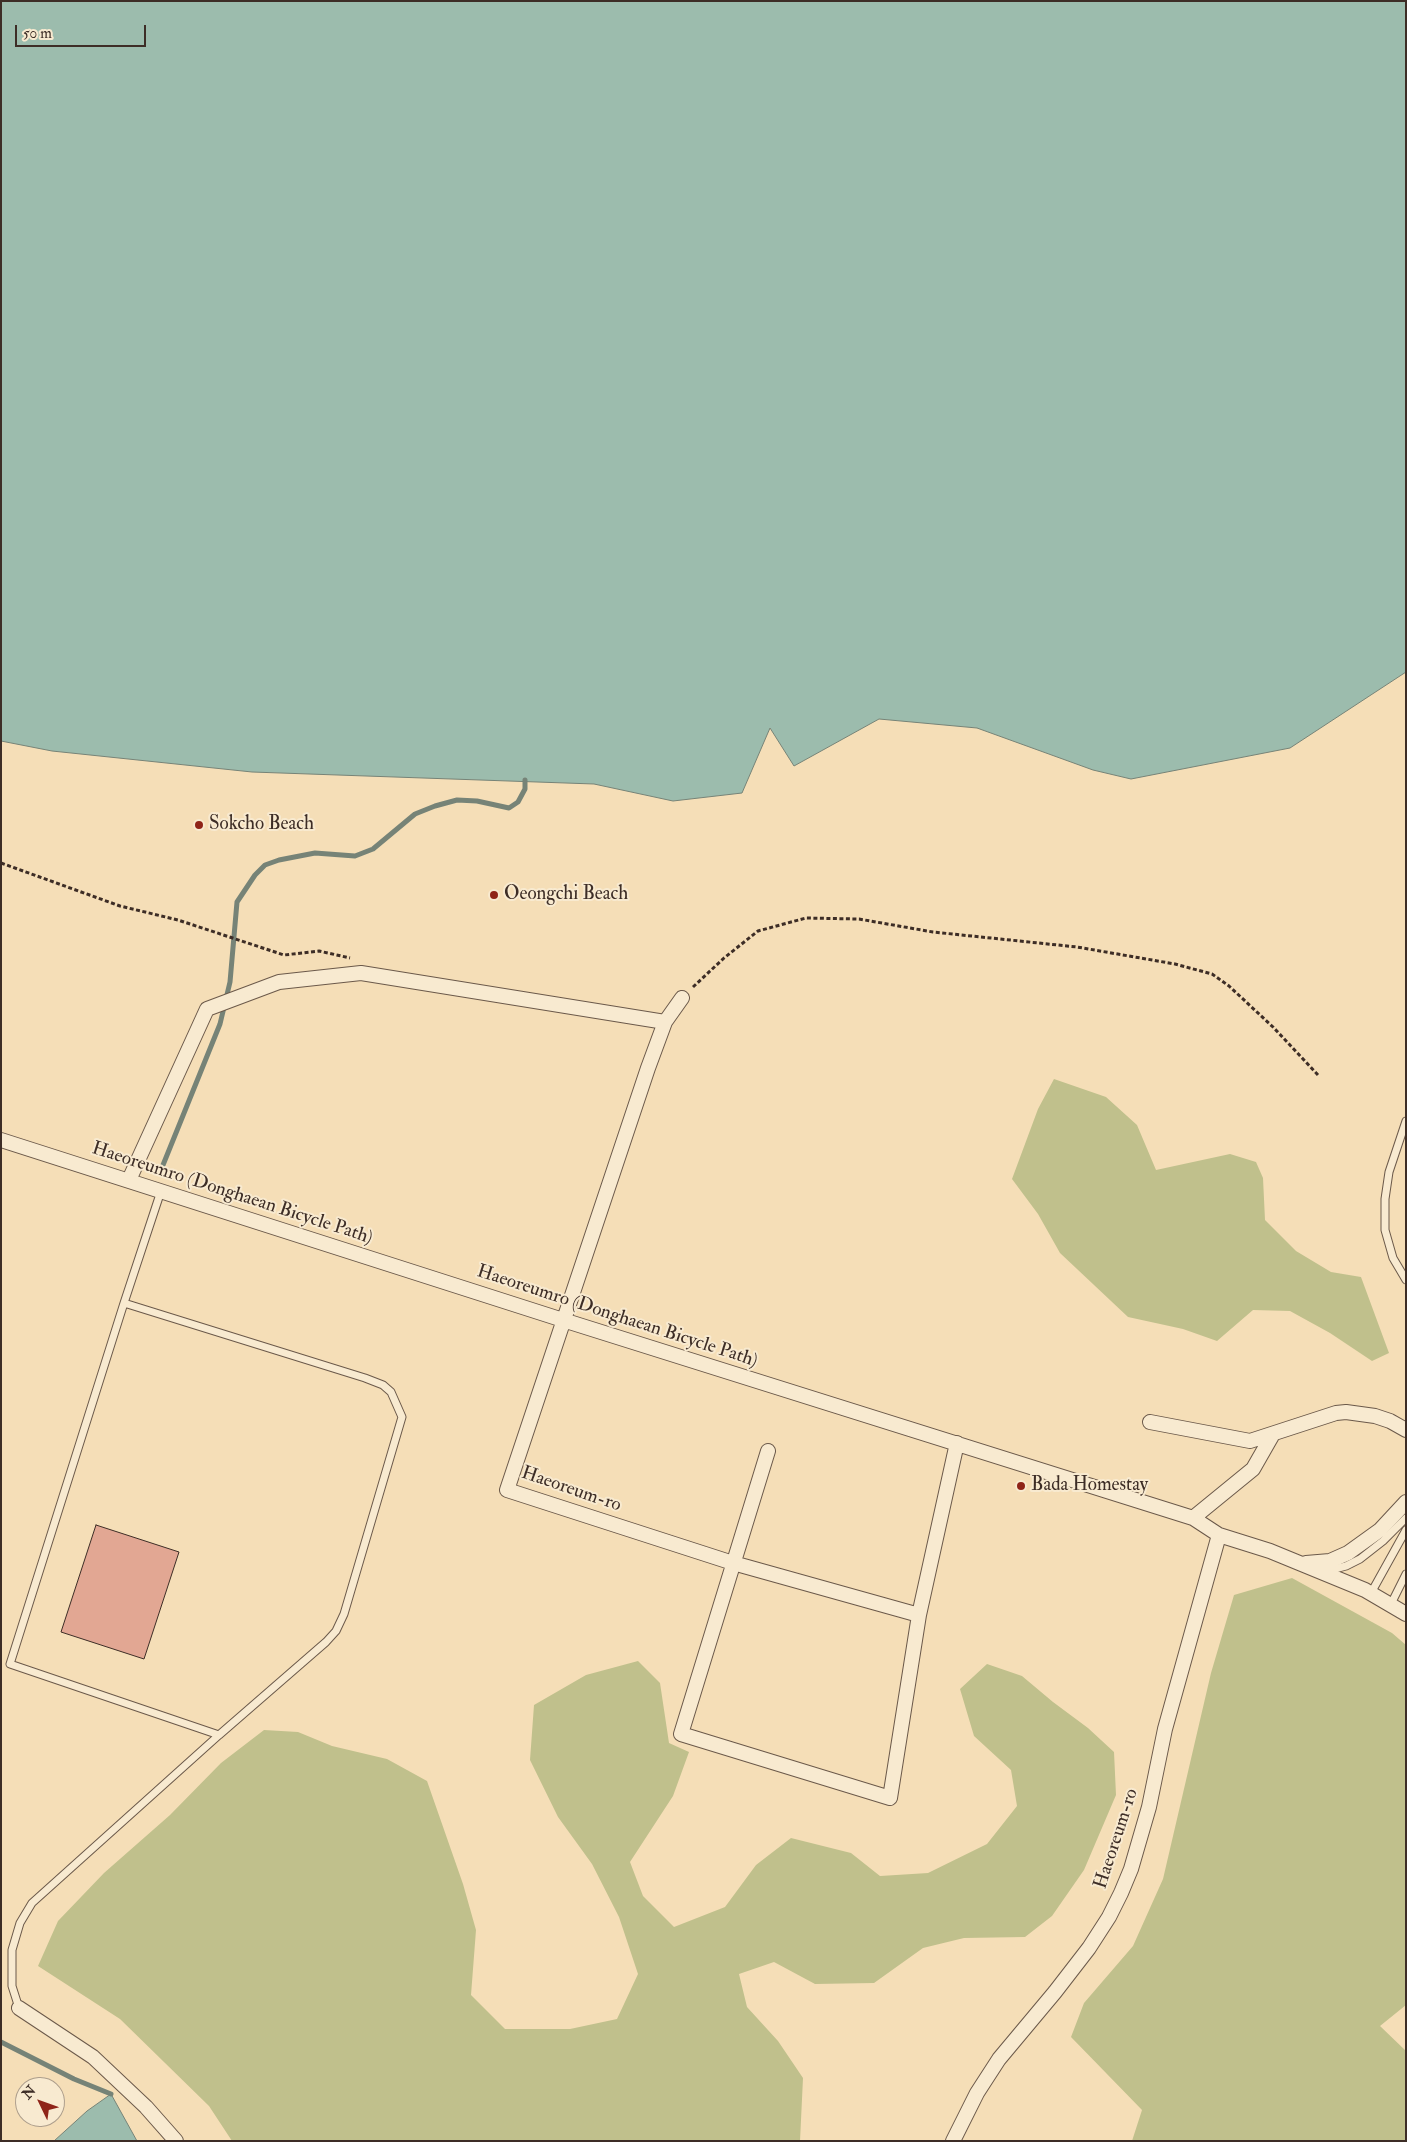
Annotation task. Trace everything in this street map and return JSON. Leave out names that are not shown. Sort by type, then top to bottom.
[{"type":"street","points":[[129,1180],[207,1009],[279,982],[361,973],[665,1022]]},
{"type":"street","points":[[563,1320],[665,1022],[682,998]]},
{"type":"street","name":"Haeoreumro (Donghaean Bicycle Path)","points":[[1,1140],[563,1320],[1193,1518],[1219,1535],[1299,1563],[1371,1593],[1406,1614]]},
{"type":"street","name":"Haeoreum-ro","points":[[563,1320],[507,1490],[732,1563]]},
{"type":"street","points":[[1150,1422],[1250,1441],[1336,1413],[1346,1412],[1383,1418],[1406,1430]]},
{"type":"street","points":[[1193,1518],[1253,1469],[1273,1434]]},
{"type":"street","points":[[768,1451],[681,1734],[890,1798],[919,1614],[957,1443]]},
{"type":"street","points":[[1299,1563],[1317,1564],[1348,1554],[1380,1530],[1406,1502]]},
{"type":"street","name":"Haeoreum-ro","points":[[953,2141],[977,2093],[999,2059],[1078,1963],[1109,1917],[1121,1893],[1131,1869],[1149,1807],[1165,1729],[1219,1535]]},
{"type":"street","points":[[732,1563],[919,1614]]},
{"type":"street","points":[[19,2008],[93,2057],[146,2107],[176,2141]]},
{"type":"lane","points":[[1406,1121],[1389,1172],[1385,1199],[1386,1230],[1393,1258],[1406,1280]]},
{"type":"lane","points":[[161,1190],[10,1664],[219,1735]]},
{"type":"lane","points":[[19,2008],[12,1986],[12,1950],[20,1923],[32,1903],[326,1642],[336,1631],[344,1614],[402,1417],[391,1392],[383,1385],[371,1380],[124,1303]]},
{"type":"lane","points":[[1316,1570],[1335,1570],[1360,1559],[1383,1541],[1406,1518]]},
{"type":"lane","points":[[1371,1593],[1406,1530]]},
{"type":"lane","points":[[1391,1604],[1406,1574]]},
{"type":"path","points":[[1,863],[120,906],[178,920],[263,948]]},
{"type":"path","points":[[682,998],[724,958],[758,931],[806,918],[859,919],[933,932],[1077,947],[1175,964],[1212,974],[1229,986],[1318,1075]]},
{"type":"green space","points":[[1054,1079],[1106,1097],[1137,1125],[1156,1170],[1230,1154],[1256,1162],[1263,1178],[1265,1220],[1296,1251],[1331,1272],[1361,1277],[1389,1353],[1372,1361],[1330,1333],[1290,1311],[1253,1310],[1217,1341],[1183,1329],[1128,1317],[1060,1253],[1038,1214],[1012,1179],[1038,1109]]},
{"type":"green space","points":[[1292,1578],[1392,1633],[1406,1645],[1406,2005],[1380,2026],[1406,2051],[1406,2141],[1132,2141],[1142,2110],[1071,2037],[1084,2003],[1133,1946],[1163,1879],[1211,1673],[1234,1595]]},
{"type":"green space","points":[[638,1661],[660,1683],[669,1743],[689,1752],[673,1796],[630,1862],[643,1896],[674,1927],[725,1907],[756,1865],[791,1838],[851,1853],[880,1876],[928,1873],[987,1844],[1017,1806],[1011,1770],[974,1736],[960,1689],[987,1664],[1022,1676],[1088,1728],[1114,1752],[1116,1795],[1084,1870],[1052,1916],[1025,1937],[964,1938],[923,1948],[874,1983],[815,1984],[774,1962],[739,1974],[747,2007],[778,2041],[803,2078],[800,2141],[232,2141],[209,2106],[120,2019],[38,1966],[58,1921],[104,1873],[170,1815],[221,1763],[264,1730],[298,1732],[332,1746],[387,1759],[427,1781],[463,1884],[476,1930],[471,1995],[505,2029],[570,2029],[617,2019],[638,1974],[619,1917],[592,1864],[558,1817],[530,1760],[534,1705],[586,1675]]},
{"type":"shaded area","points":[[1,1],[1406,1],[1406,672],[1290,748],[1131,779],[1093,770],[977,728],[879,719],[794,766],[770,728],[742,793],[673,801],[594,784],[252,772],[52,751],[1,741]]},
{"type":"shaded area","points":[[111,2094],[137,2141],[54,2141],[87,2111]]},
{"type":"building","points":[[96,1525],[179,1552],[144,1659],[61,1632]]},
{"type":"waterway","points":[[163,1165],[220,1024],[230,982],[237,902],[255,875],[265,865],[279,860],[315,853],[355,856],[373,849],[415,814],[457,800],[477,801],[509,808],[518,802],[525,789],[525,780]]},
{"type":"waterway","points":[[1,2042],[74,2079],[111,2094]]},
{"type":"place","name":"Sokcho Beach","points":[[199,825]]},
{"type":"place","name":"Oeongchi Beach","points":[[494,895]]},
{"type":"place","name":"Bada Homestay","points":[[1021,1486]]}]
